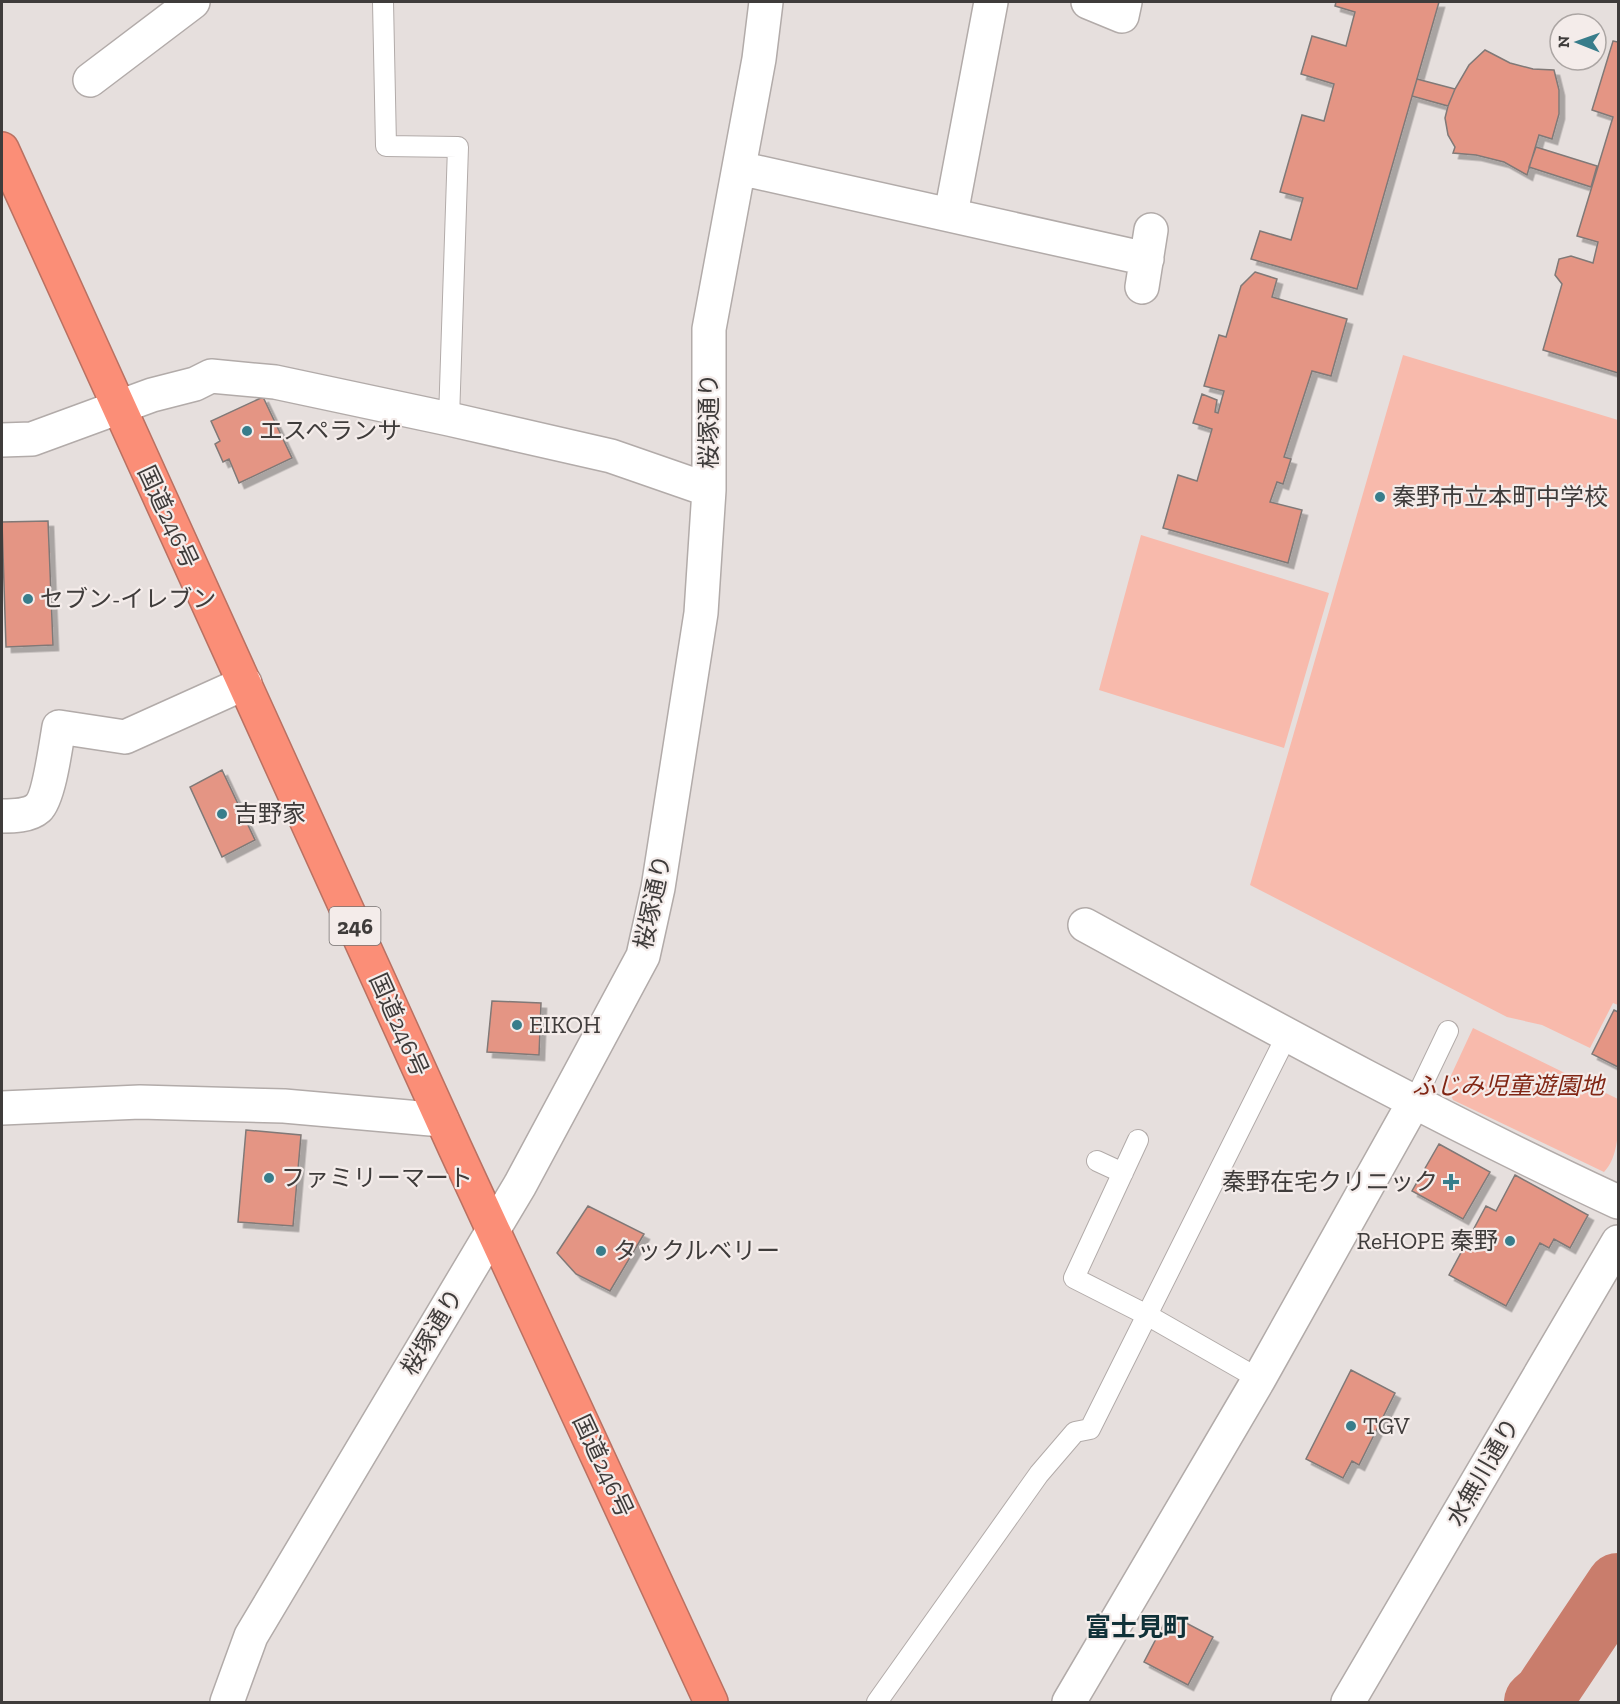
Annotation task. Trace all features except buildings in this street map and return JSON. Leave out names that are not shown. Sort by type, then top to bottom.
[{"type":"highway","name":"国道246号","points":[[2,148],[118,409],[245,683],[442,1120],[711,1702]]},
{"type":"street","points":[[90,80],[193,2]]},
{"type":"street","name":"桜塚通り","points":[[227,1702],[250,1636],[520,1185],[643,956],[658,888],[701,613],[709,490],[709,330],[759,60],[766,2]]},
{"type":"street","points":[[951,214],[991,2]]},
{"type":"street","points":[[1088,2],[1122,16],[1125,2]]},
{"type":"street","points":[[739,168],[1146,259]]},
{"type":"street","points":[[2,440],[32,439],[152,395],[195,384],[211,376],[275,382],[449,418],[611,456],[709,490]]},
{"type":"street","points":[[2,816],[17,816],[36,810],[44,800],[59,727],[125,737],[245,683]]},
{"type":"street","points":[[1085,925],[1414,1102],[1618,1202]]},
{"type":"street","points":[[2,1108],[152,1102],[284,1106],[442,1120]]},
{"type":"street","points":[[1069,1702],[1259,1378],[1414,1102]]},
{"type":"street","name":"水無川通り","points":[[1348,1702],[1618,1242]]},
{"type":"lane","points":[[383,2],[386,146],[458,147],[449,418]]},
{"type":"lane","points":[[1414,1102],[1448,1031]]},
{"type":"lane","points":[[877,1702],[1039,1474],[1075,1432],[1090,1430],[1287,1035]]},
{"type":"lane","points":[[1138,1140],[1074,1278],[1147,1315],[1259,1378]]},
{"type":"lane","points":[[1097,1161],[1123,1173]]},
{"type":"green space","points":[[1403,355],[1618,420],[1618,1005],[1613,1003],[1590,1048],[1542,1025],[1507,1017],[1250,885]]},
{"type":"green space","points":[[1141,535],[1329,593],[1284,748],[1099,690]]},
{"type":"green space","name":"ふじみ児童遊園地","points":[[1473,1028],[1618,1099],[1616,1148],[1604,1172],[1453,1100],[1447,1084]]},
{"type":"waterway","points":[[1536,1702],[1545,1694],[1618,1585]]},
{"type":"place","name":"エスペランサ","points":[[247,431]]},
{"type":"place","name":"秦野市立本町中学校","points":[[1380,497]]},
{"type":"place","name":"セブン-イレブン","points":[[28,599]]},
{"type":"place","name":"吉野家","points":[[222,814]]},
{"type":"place","name":"EIKOH","points":[[517,1025]]},
{"type":"place","name":"ファミリーマート","points":[[269,1178]]},
{"type":"place","name":"秦野在宅クリニック","points":[[1451,1182]]},
{"type":"place","name":"ReHOPE 秦野","points":[[1510,1241]]},
{"type":"place","name":"タックルベリー","points":[[601,1251]]},
{"type":"place","name":"TGV","points":[[1351,1426]]},
{"type":"district","name":"富士見町","points":[[1137,1627]]}]
